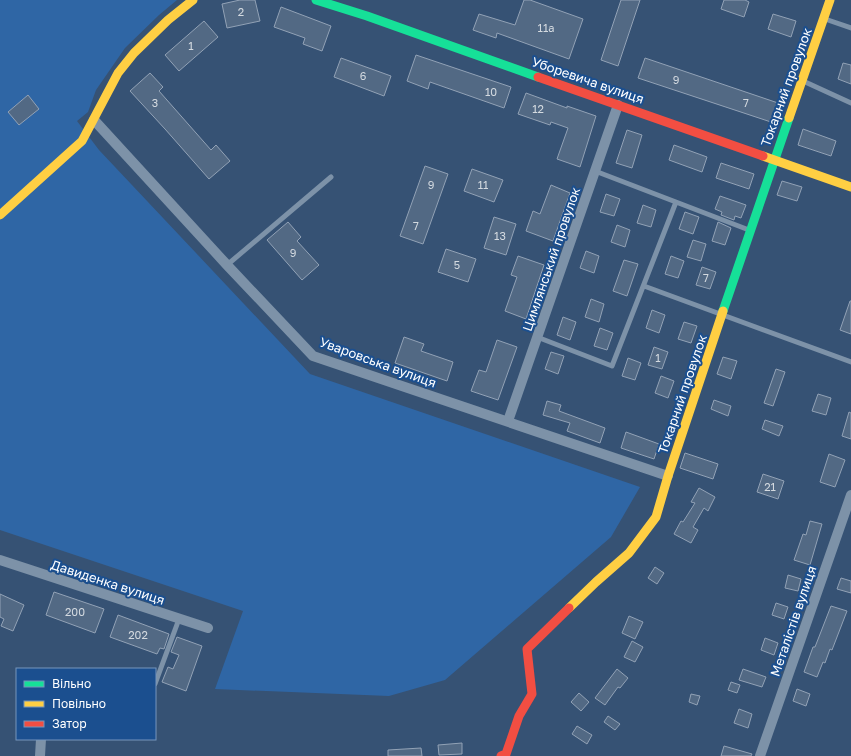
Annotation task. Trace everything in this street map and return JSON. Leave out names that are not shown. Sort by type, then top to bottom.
[{"type":"street","points":[[0,215],[82,141],[118,73],[130,58],[168,20],[193,0]]},
{"type":"street","name":"Уборевича вулиця","points":[[316,0],[367,16],[851,187]]},
{"type":"street","name":"Токарний провулок","points":[[504,755],[519,716],[532,694],[527,649],[629,552],[656,516],[750,230],[829,0]]},
{"type":"street","name":"Цимлянський провулок","points":[[508,422],[618,105]]},
{"type":"street","name":"Уваровська вулиця","points":[[94,120],[227,266],[313,356],[668,476]]},
{"type":"street","name":"Металістів вулиця","points":[[760,756],[851,495]]},
{"type":"street","name":"Давиденка вулиця","points":[[0,560],[208,628]]},
{"type":"street","points":[[40,756],[41,740]]},
{"type":"lane","points":[[824,18],[851,28]]},
{"type":"lane","points":[[802,80],[851,103]]},
{"type":"lane","points":[[595,171],[750,230]]},
{"type":"lane","points":[[227,266],[331,177]]},
{"type":"lane","points":[[537,336],[612,366],[676,202]]},
{"type":"lane","points":[[644,286],[851,362]]},
{"type":"lane","points":[[156,681],[179,619]]},
{"type":"shaded area","points":[[0,0],[177,0],[125,48],[96,90],[88,112],[77,121],[99,150],[310,374],[640,487],[611,537],[445,680],[389,696],[215,689],[243,611],[0,530]]},
{"type":"building","points":[[240,0],[255,0],[260,21],[227,28],[222,4]]},
{"type":"building","points":[[524,0],[530,0],[583,19],[569,59],[497,33],[496,38],[473,30],[479,14],[515,25]]},
{"type":"building","points":[[621,0],[640,0],[618,66],[601,60]]},
{"type":"building","points":[[724,0],[745,0],[749,2],[744,17],[721,9]]},
{"type":"building","points":[[281,7],[331,26],[322,51],[303,44],[305,38],[274,27]]},
{"type":"building","points":[[773,14],[796,21],[791,37],[768,29]]},
{"type":"building","points":[[204,21],[218,37],[179,71],[165,55]]},
{"type":"building","points":[[416,55],[511,87],[504,108],[430,82],[428,89],[407,81]]},
{"type":"building","points":[[341,58],[391,76],[384,96],[334,77]]},
{"type":"building","points":[[645,58],[784,105],[777,124],[638,78]]},
{"type":"building","points":[[843,63],[851,65],[851,84],[838,79]]},
{"type":"building","points":[[150,73],[163,87],[159,91],[211,150],[216,145],[230,161],[209,179],[130,91]]},
{"type":"building","points":[[526,93],[567,108],[567,106],[596,116],[580,167],[557,159],[568,128],[551,122],[550,125],[518,114]]},
{"type":"building","points":[[28,95],[39,109],[19,125],[8,112]]},
{"type":"building","points":[[803,129],[836,141],[831,156],[798,145]]},
{"type":"building","points":[[627,130],[642,135],[632,168],[616,163]]},
{"type":"building","points":[[674,145],[707,157],[702,172],[669,160]]},
{"type":"building","points":[[721,163],[754,174],[749,189],[716,178]]},
{"type":"building","points":[[425,166],[448,174],[423,244],[400,236]]},
{"type":"building","points":[[472,169],[503,180],[494,202],[464,191]]},
{"type":"building","points":[[782,181],[802,187],[797,201],[777,195]]},
{"type":"building","points":[[551,185],[570,193],[553,241],[526,231],[533,211],[540,214]]},
{"type":"building","points":[[606,194],[620,199],[614,216],[600,212]]},
{"type":"building","points":[[720,196],[746,205],[741,218],[735,216],[734,220],[721,215],[722,212],[715,209]]},
{"type":"building","points":[[643,205],[656,210],[651,227],[637,223]]},
{"type":"building","points":[[685,212],[699,217],[693,234],[679,229]]},
{"type":"building","points":[[494,217],[516,224],[506,255],[484,248]]},
{"type":"building","points":[[288,222],[301,237],[297,241],[319,265],[302,280],[267,240]]},
{"type":"building","points":[[718,222],[731,228],[725,245],[712,241]]},
{"type":"building","points":[[617,225],[630,230],[625,247],[611,242]]},
{"type":"building","points":[[693,240],[706,244],[701,261],[687,257]]},
{"type":"building","points":[[446,249],[476,259],[468,282],[438,272]]},
{"type":"building","points":[[586,251],[599,256],[594,273],[580,268]]},
{"type":"building","points":[[518,256],[544,265],[526,319],[505,311],[517,277],[511,275]]},
{"type":"building","points":[[671,256],[684,261],[678,278],[665,274]]},
{"type":"building","points":[[624,260],[638,264],[627,296],[613,291]]},
{"type":"building","points":[[702,267],[716,272],[710,289],[696,285]]},
{"type":"building","points":[[591,299],[604,304],[599,322],[585,317]]},
{"type":"building","points":[[851,301],[851,334],[840,330]]},
{"type":"building","points":[[652,310],[665,315],[659,333],[646,328]]},
{"type":"building","points":[[563,317],[576,322],[570,340],[557,335]]},
{"type":"building","points":[[684,322],[697,326],[691,343],[678,339]]},
{"type":"building","points":[[600,328],[613,333],[607,350],[594,346]]},
{"type":"building","points":[[404,337],[424,344],[421,351],[453,362],[447,381],[395,363]]},
{"type":"building","points":[[497,340],[517,347],[498,400],[471,391],[479,370],[486,372]]},
{"type":"building","points":[[654,347],[668,352],[662,369],[648,365]]},
{"type":"building","points":[[551,352],[564,356],[558,374],[545,369]]},
{"type":"building","points":[[723,357],[737,361],[731,379],[717,374]]},
{"type":"building","points":[[628,358],[641,363],[635,380],[622,376]]},
{"type":"building","points":[[776,369],[785,372],[773,406],[764,403]]},
{"type":"building","points":[[661,376],[674,381],[668,398],[655,393]]},
{"type":"building","points":[[818,394],[831,398],[826,415],[812,411]]},
{"type":"building","points":[[714,400],[731,406],[728,416],[711,409]]},
{"type":"building","points":[[547,401],[561,405],[559,411],[605,428],[600,443],[567,431],[570,423],[543,415]]},
{"type":"building","points":[[849,412],[851,413],[851,439],[842,436]]},
{"type":"building","points":[[765,420],[783,426],[779,436],[762,429]]},
{"type":"building","points":[[626,432],[659,444],[654,459],[621,448]]},
{"type":"building","points":[[685,453],[718,464],[713,479],[680,468]]},
{"type":"building","points":[[829,454],[845,460],[835,487],[820,482]]},
{"type":"building","points":[[763,474],[784,481],[778,499],[757,492]]},
{"type":"building","points":[[699,488],[715,497],[708,511],[704,508],[693,527],[698,530],[691,543],[674,534],[681,521],[683,522],[695,503],[691,502]]},
{"type":"building","points":[[810,521],[822,524],[810,565],[794,560],[803,534],[806,535]]},
{"type":"building","points":[[655,567],[664,573],[657,584],[648,578]]},
{"type":"building","points":[[788,575],[801,579],[798,591],[785,588]]},
{"type":"building","points":[[841,578],[851,581],[851,593],[837,589]]},
{"type":"building","points":[[54,592],[104,609],[95,633],[46,615]]},
{"type":"building","points":[[0,594],[24,605],[13,631],[1,626],[4,619],[0,617]]},
{"type":"building","points":[[776,603],[788,607],[784,619],[772,615]]},
{"type":"building","points":[[831,606],[847,611],[832,650],[830,649],[825,663],[823,662],[817,677],[804,672]]},
{"type":"building","points":[[118,615],[169,634],[164,649],[160,648],[157,654],[110,637]]},
{"type":"building","points":[[629,616],[643,622],[635,639],[622,633]]},
{"type":"building","points":[[177,637],[202,646],[186,691],[162,682],[168,667],[173,669],[179,655],[171,652]]},
{"type":"building","points":[[765,638],[778,643],[774,655],[761,650]]},
{"type":"building","points":[[632,641],[643,647],[635,662],[624,657]]},
{"type":"building","points":[[617,669],[628,678],[620,688],[618,687],[605,705],[595,698]]},
{"type":"building","points":[[743,669],[766,677],[762,687],[739,680]]},
{"type":"building","points":[[731,682],[740,685],[737,693],[728,690]]},
{"type":"building","points":[[797,689],[810,694],[806,706],[793,701]]},
{"type":"building","points":[[579,693],[589,702],[581,711],[571,702]]},
{"type":"building","points":[[691,694],[700,696],[697,705],[689,702]]},
{"type":"building","points":[[739,709],[752,714],[748,728],[734,723]]},
{"type":"building","points":[[608,716],[620,724],[615,730],[604,722]]},
{"type":"building","points":[[577,726],[592,735],[587,744],[572,734]]},
{"type":"building","points":[[462,743],[462,754],[439,755],[438,745]]},
{"type":"building","points":[[724,746],[752,754],[751,756],[721,756]]},
{"type":"building","points":[[421,748],[422,756],[388,756],[388,750]]},
{"type":"traffic: fast","points":[[316,0],[367,16],[538,77]]},
{"type":"traffic: fast","points":[[723,311],[789,118]]},
{"type":"traffic: slow","points":[[0,215],[82,141],[118,73],[134,53],[168,20],[193,0]]},
{"type":"traffic: slow","points":[[789,118],[830,0]]},
{"type":"traffic: slow","points":[[763,156],[851,187]]},
{"type":"traffic: slow","points":[[569,608],[629,553],[656,517],[668,476],[723,311]]},
{"type":"traffic: jam","points":[[538,77],[763,156]]},
{"type":"traffic: jam","points":[[501,756],[506,754],[519,716],[532,694],[527,649],[569,608]]}]
